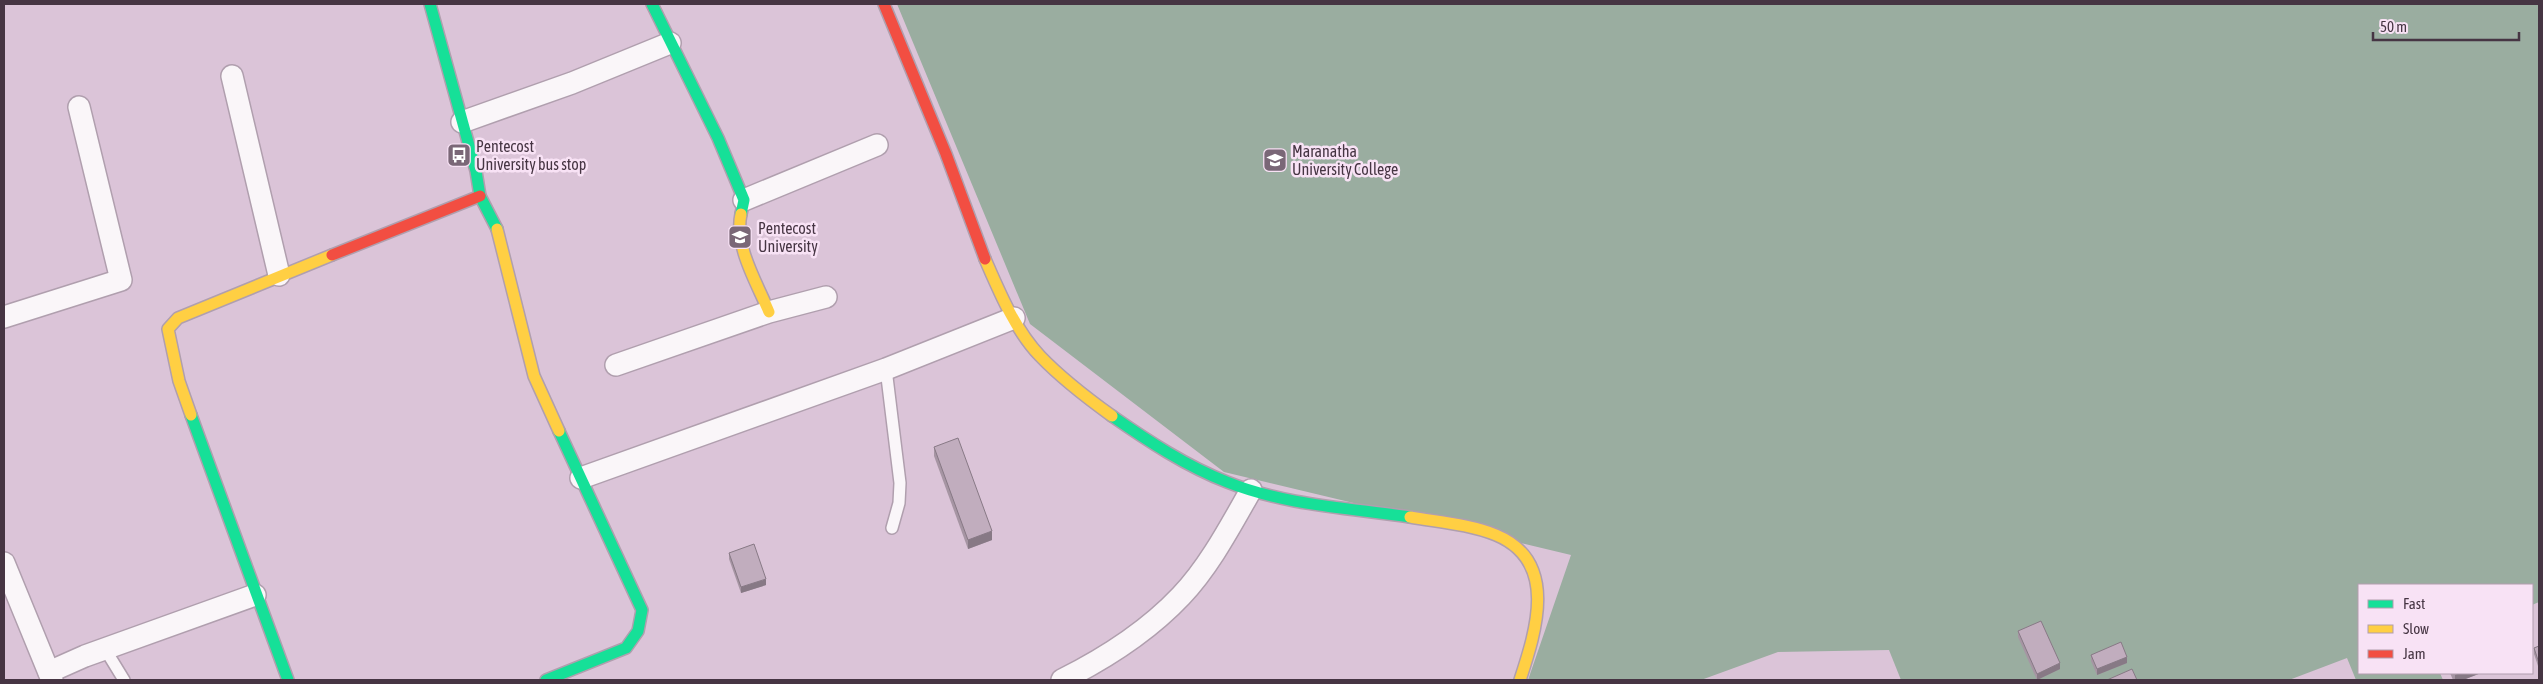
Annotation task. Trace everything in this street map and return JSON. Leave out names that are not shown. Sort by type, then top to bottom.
[{"type":"street","points":[[430,4],[476,171],[480,196],[496,226],[534,376],[642,610],[641,628],[636,638],[626,648],[554,679]]},
{"type":"street","points":[[652,4],[718,138],[744,200],[739,223],[744,252],[769,312]]},
{"type":"street","points":[[884,4],[934,123],[999,294],[1038,353],[1070,384],[1125,424],[1197,469],[1251,490],[1461,526],[1498,536],[1515,547],[1529,564],[1536,583],[1539,601],[1537,627],[1520,680]]},
{"type":"street","points":[[462,122],[572,82],[670,43]]},
{"type":"street","points":[[232,76],[279,275]]},
{"type":"street","points":[[4,317],[121,280],[79,107]]},
{"type":"street","points":[[744,200],[877,145]]},
{"type":"street","points":[[288,680],[255,594],[179,381],[168,329],[178,318],[279,275],[480,196]]},
{"type":"street","points":[[616,365],[769,312],[826,297]]},
{"type":"street","points":[[581,478],[886,369],[1014,318]]},
{"type":"street","points":[[1062,680],[1139,635],[1182,595],[1224,536],[1251,490]]},
{"type":"street","points":[[4,563],[50,676],[105,649],[255,594]]},
{"type":"lane","points":[[886,369],[900,483],[899,502],[892,528]]},
{"type":"lane","points":[[105,649],[124,680]]},
{"type":"green space","points":[[897,4],[2539,4],[2539,602],[2533,605],[2533,584],[2358,584],[2358,674],[2440,674],[2443,680],[2356,680],[2347,658],[2289,680],[1901,680],[1889,650],[1778,652],[1701,680],[1528,680],[1571,555],[1224,472],[1030,324]]},
{"type":"building","points":[[958,438],[992,531],[968,540],[934,447]]},
{"type":"building","points":[[754,544],[766,579],[741,587],[729,553]]},
{"type":"building","points":[[2041,621],[2060,663],[2037,674],[2018,631]]},
{"type":"building","points":[[2121,642],[2127,657],[2097,669],[2091,655]]},
{"type":"building","points":[[2539,646],[2539,663],[2534,648]]},
{"type":"building","points":[[2132,669],[2137,680],[2107,680]]},
{"type":"traffic: fast","points":[[430,4],[476,171],[480,196],[497,229]]},
{"type":"traffic: fast","points":[[652,4],[718,138],[744,200],[741,214]]},
{"type":"traffic: fast","points":[[191,415],[288,680]]},
{"type":"traffic: fast","points":[[1112,416],[1182,461],[1212,476],[1249,490],[1317,505],[1410,517]]},
{"type":"traffic: fast","points":[[546,680],[626,648],[638,631],[642,610],[559,431]]},
{"type":"traffic: slow","points":[[741,214],[741,239],[744,251],[753,277],[769,312]]},
{"type":"traffic: slow","points":[[497,229],[534,376],[559,431]]},
{"type":"traffic: slow","points":[[191,415],[179,381],[168,329],[178,318],[332,255]]},
{"type":"traffic: slow","points":[[985,259],[1008,310],[1031,346],[1066,380],[1112,416]]},
{"type":"traffic: slow","points":[[1410,517],[1486,531],[1516,547],[1529,562],[1535,579],[1538,599],[1532,640],[1520,680]]},
{"type":"traffic: jam","points":[[884,4],[946,154],[985,259]]},
{"type":"traffic: jam","points":[[332,255],[480,196]]},
{"type":"place","name":"Pentecost University bus stop","points":[[459,155]]},
{"type":"place","name":"Maranatha University College","points":[[1275,160]]},
{"type":"place","name":"Pentecost University","points":[[740,237]]}]
